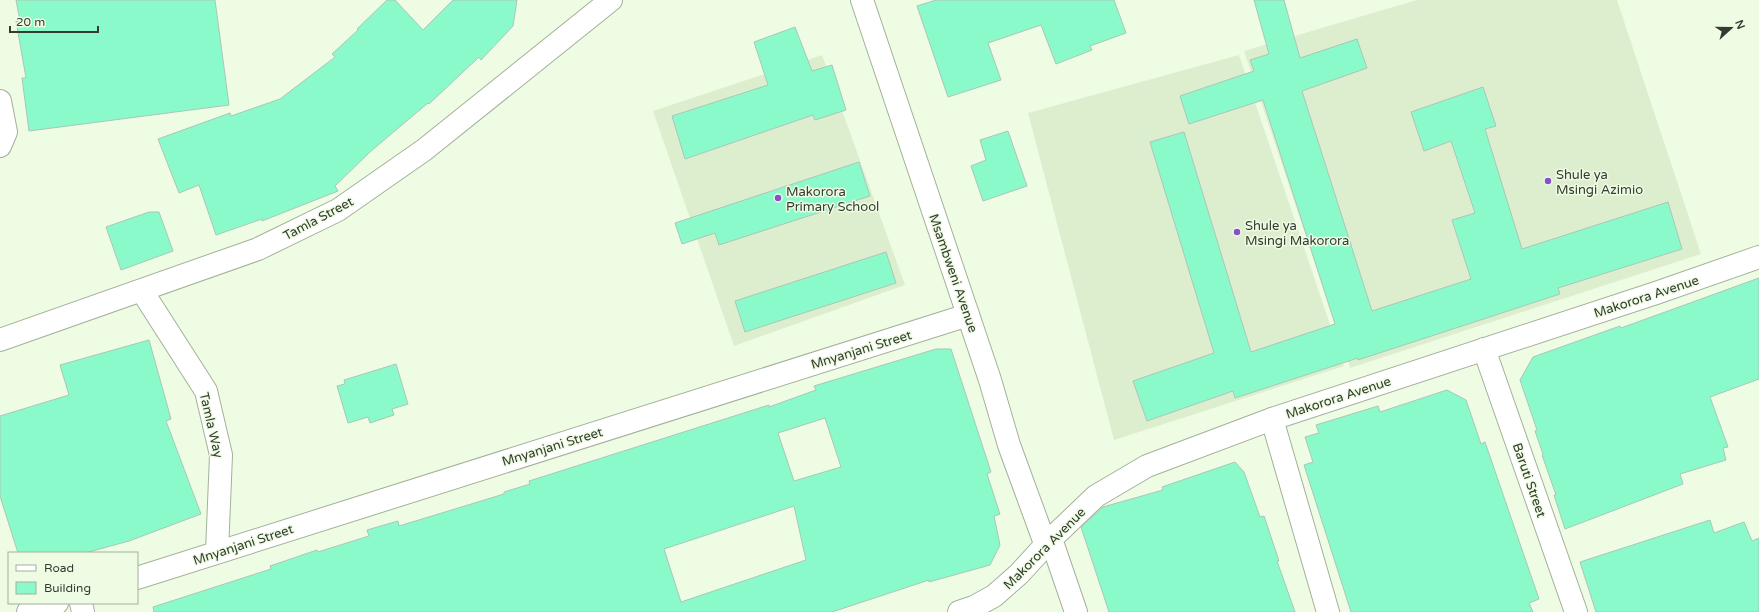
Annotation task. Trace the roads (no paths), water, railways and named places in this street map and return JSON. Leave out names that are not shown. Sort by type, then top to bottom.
[{"type":"street","name":"Tamla Street","points":[[0,340],[258,249],[338,210],[424,150],[612,0]]},
{"type":"street","name":"Msambweni Avenue","points":[[862,0],[990,380],[1009,445],[1076,612]]},
{"type":"street","points":[[0,101],[6,132],[0,146]]},
{"type":"street","name":"Makorora Avenue","points":[[959,612],[974,607],[994,596],[1019,574],[1096,496],[1147,466],[1272,419],[1648,296],[1759,257]]},
{"type":"street","name":"Tamla Way","points":[[142,291],[206,391],[221,455],[217,552]]},
{"type":"street","name":"Mnyanjani Street","points":[[138,578],[968,315]]},
{"type":"street","name":"Baruti Street","points":[[1484,349],[1576,612]]},
{"type":"street","points":[[1272,419],[1328,612]]},
{"type":"street","points":[[28,612],[54,604]]},
{"type":"place","name":"Shule ya Msingi Azimio","points":[[1548,181]]},
{"type":"place","name":"Makorora Primary School","points":[[778,198]]},
{"type":"place","name":"Shule ya Msingi Makorora","points":[[1237,232]]}]
